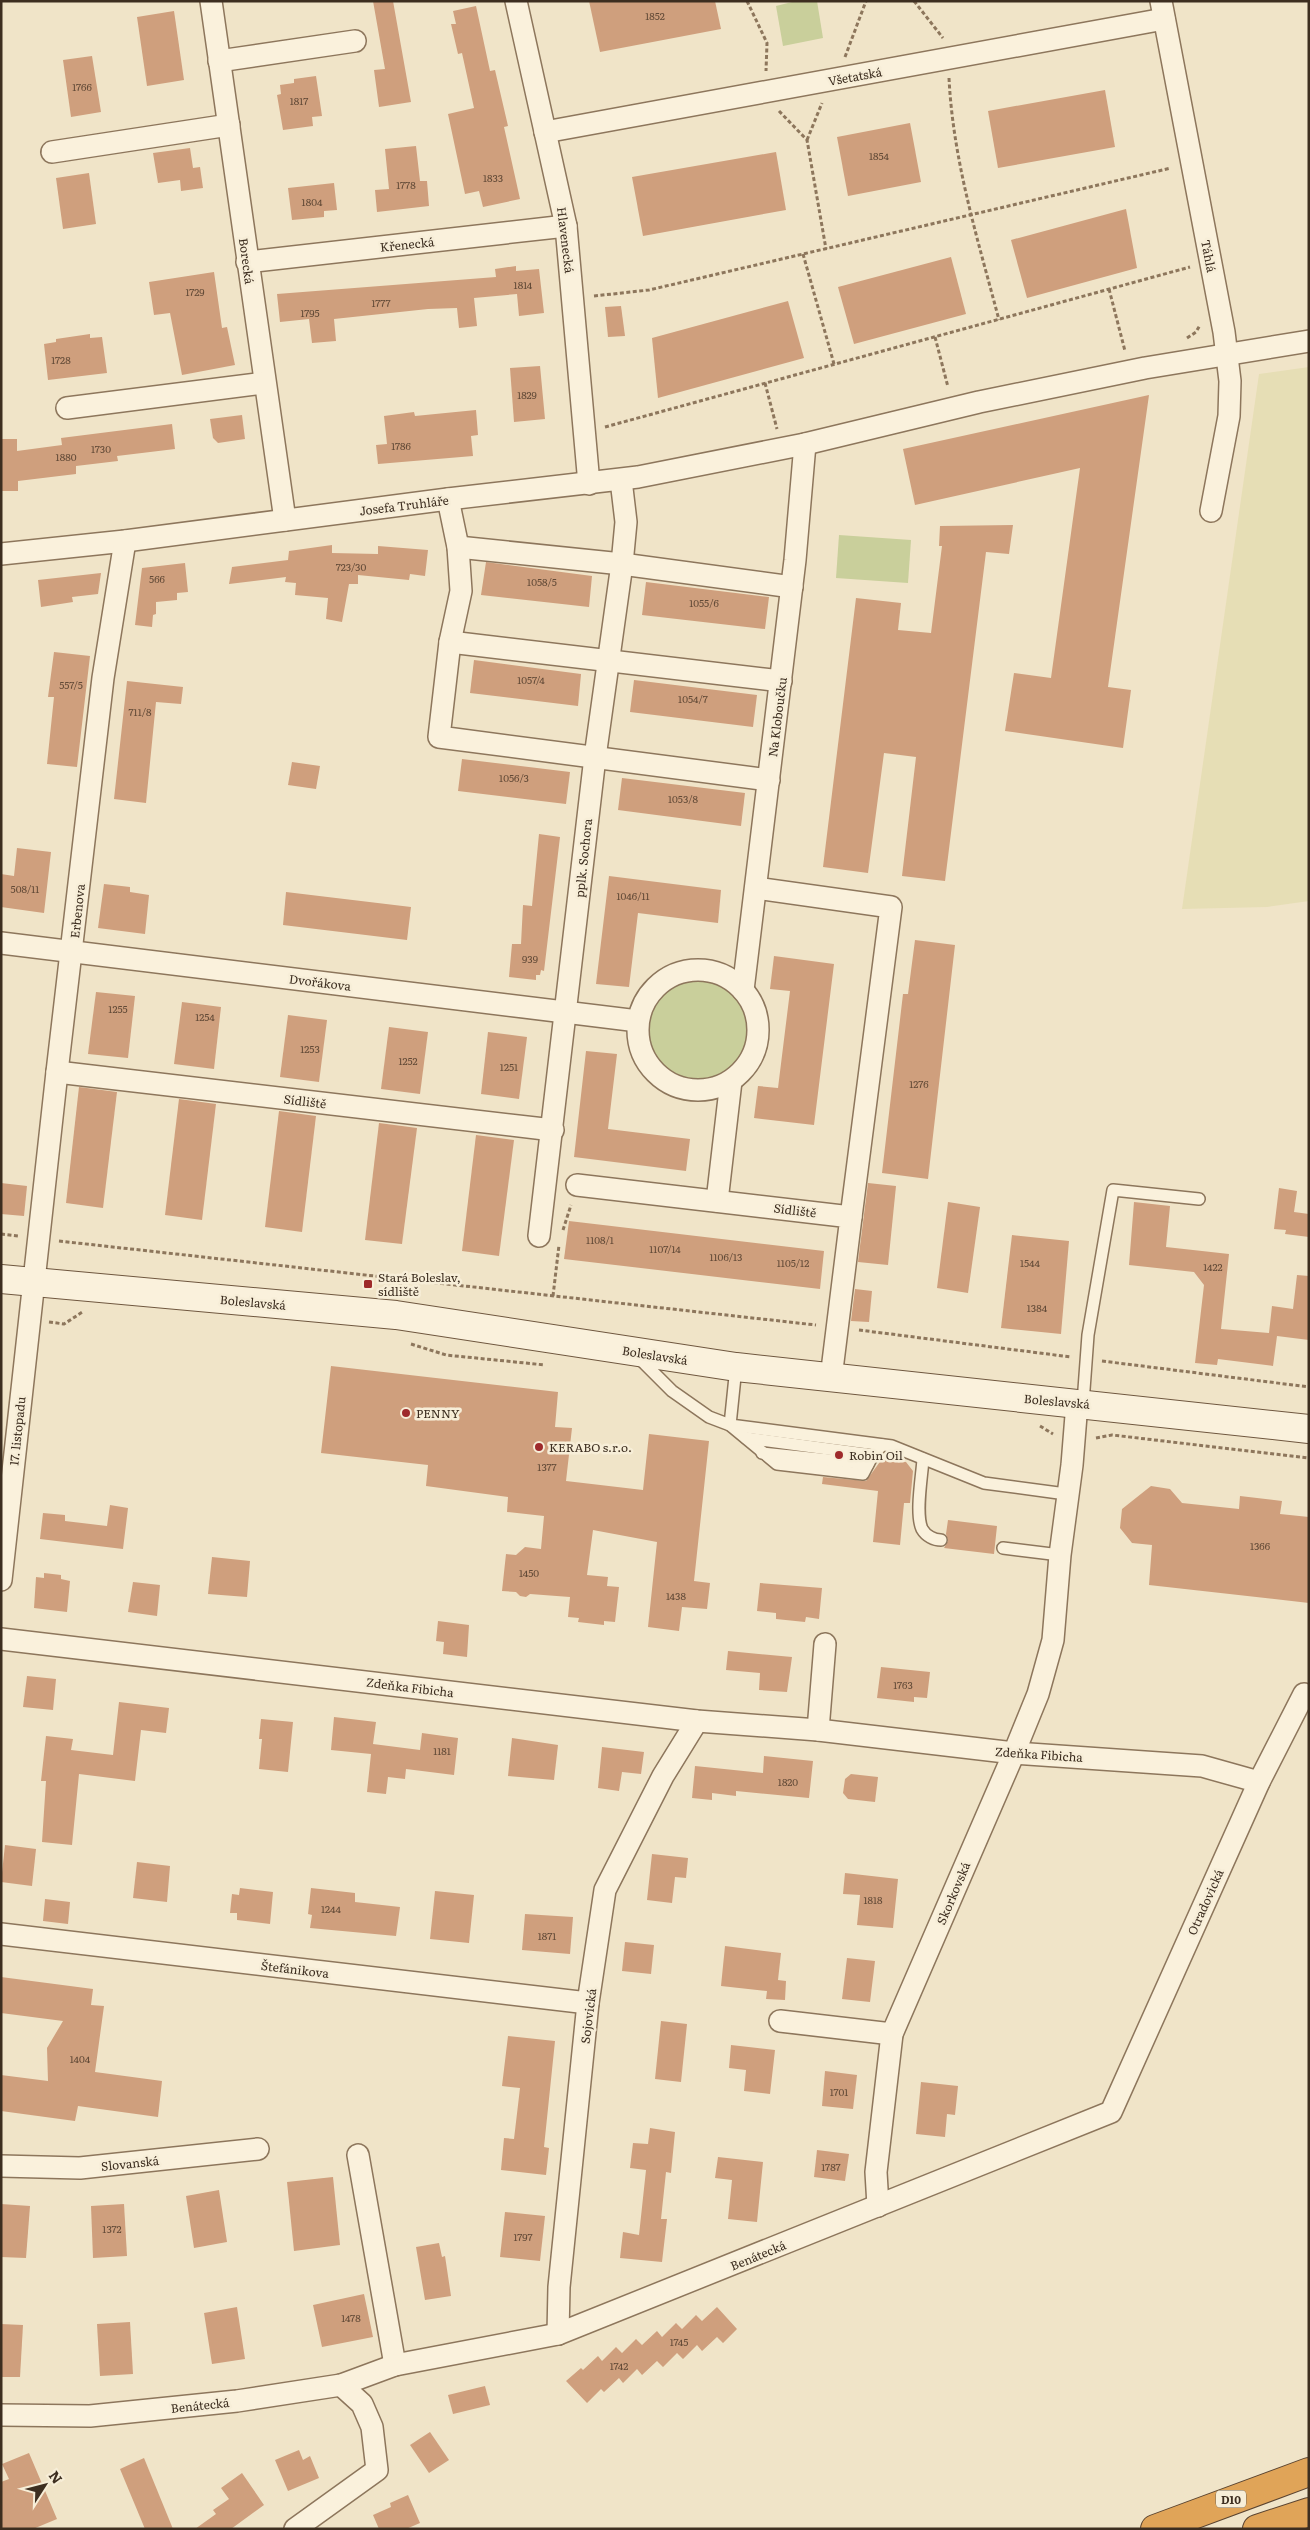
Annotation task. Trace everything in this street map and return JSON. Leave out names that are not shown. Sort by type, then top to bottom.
[{"type":"highway","name":"D10","points":[[1155,2529],[1243,2494],[1309,2472]]},
{"type":"highway","points":[[1257,2529],[1309,2512]]},
{"type":"main road","name":"Boleslavská","points":[[1,1278],[396,1315],[736,1367],[1309,1429]]},
{"type":"street","name":"Borecká","points":[[210,1],[285,520]]},
{"type":"street","name":"Hlavenecká","points":[[516,1],[566,226],[589,484]]},
{"type":"street","name":"Všetatská","points":[[545,132],[949,58],[1163,10]]},
{"type":"street","name":"Táhlá","points":[[1163,10],[1224,332],[1230,381],[1229,416],[1211,511]]},
{"type":"street","points":[[219,61],[356,41]]},
{"type":"street","points":[[52,152],[228,125]]},
{"type":"street","name":"Křenecká","points":[[247,262],[566,226]]},
{"type":"street","name":"Josefa Truhláře","points":[[1,554],[125,541],[448,499],[621,480],[804,444],[989,400],[1145,368],[1309,341]]},
{"type":"street","points":[[67,408],[264,383]]},
{"type":"street","name":"Na Kloboučku","points":[[743,990],[792,587],[804,444]]},
{"type":"street","name":"pplk. Sochora","points":[[539,1236],[553,1130],[595,757],[610,661],[622,564],[626,522],[621,480]]},
{"type":"street","points":[[448,499],[458,547],[461,591],[450,642],[439,737],[770,780]]},
{"type":"street","name":"Erbenova","points":[[34,1282],[103,678],[125,541]]},
{"type":"street","points":[[458,547],[622,564],[792,587]]},
{"type":"street","points":[[450,642],[781,681]]},
{"type":"street","points":[[756,888],[891,907],[831,1378]]},
{"type":"street","name":"Dvořákova","points":[[1,943],[638,1021]]},
{"type":"street","points":[[699,970],[717,974],[734,982],[743,990],[756,1013],[757,1039],[752,1058],[744,1069],[731,1081],[707,1090],[695,1091],[683,1089],[665,1081],[651,1069],[640,1047],[638,1021],[644,1004],[654,989],[664,980],[687,971],[699,970]]},
{"type":"street","name":"Sídliště","points":[[57,1072],[553,1130]]},
{"type":"street","points":[[717,1201],[731,1081]]},
{"type":"street","name":"Sídliště","points":[[577,1185],[851,1217]]},
{"type":"street","name":"17. listopadu","points":[[1,1580],[34,1282]]},
{"type":"street","name":"Skorkovská","points":[[878,2206],[876,2172],[892,2034],[1014,1753],[1038,1694],[1053,1640],[1066,1494],[1072,1465],[1080,1403]]},
{"type":"street","name":"Zdeňka Fibicha","points":[[1,1639],[697,1721],[818,1730],[1014,1753],[1202,1766],[1259,1782]]},
{"type":"street","points":[[818,1730],[825,1644]]},
{"type":"street","name":"Otradovická","points":[[1111,2112],[1259,1782],[1304,1694]]},
{"type":"street","name":"Sojovická","points":[[558,2334],[559,2287],[588,2003],[605,1890],[663,1776],[697,1721]]},
{"type":"street","name":"Štefánikova","points":[[1,1934],[588,2003]]},
{"type":"street","points":[[780,2021],[892,2034]]},
{"type":"street","name":"Benátecká","points":[[1,2415],[90,2416],[238,2401],[340,2385],[395,2365],[558,2334],[1111,2112]]},
{"type":"street","name":"Slovanská","points":[[1,2166],[80,2168],[258,2150]]},
{"type":"street","points":[[358,2155],[395,2365]]},
{"type":"street","points":[[295,2529],[377,2470],[372,2426],[362,2404],[340,2385]]},
{"type":"lane","points":[[1080,1403],[1113,1190],[1199,1199]]},
{"type":"lane","points":[[633,1352],[672,1391],[709,1417],[730,1425],[892,1446],[984,1484],[1066,1494]]},
{"type":"lane","points":[[730,1425],[736,1367]]},
{"type":"lane","points":[[730,1425],[762,1453],[870,1460]]},
{"type":"lane","points":[[746,1438],[870,1460]]},
{"type":"lane","points":[[870,1460],[882,1445]]},
{"type":"lane","points":[[923,1459],[920,1517],[922,1530],[934,1540],[941,1540]]},
{"type":"lane","points":[[1003,1548],[1060,1555]]},
{"type":"path","points":[[747,1],[767,43],[766,75],[768,92],[774,105],[806,140],[826,249]]},
{"type":"path","points":[[914,1],[943,38],[949,58],[951,110],[972,215],[999,320]]},
{"type":"path","points":[[588,297],[649,290],[1191,163]]},
{"type":"path","points":[[803,254],[834,364]]},
{"type":"path","points":[[599,429],[1199,265]]},
{"type":"path","points":[[1109,289],[1126,354],[1133,353]]},
{"type":"path","points":[[1180,342],[1196,332],[1204,318]]},
{"type":"path","points":[[935,337],[950,393]]},
{"type":"path","points":[[765,383],[778,432],[785,431]]},
{"type":"path","points":[[553,1296],[560,1240],[577,1185]]},
{"type":"path","points":[[1,1234],[837,1328],[1309,1387]]},
{"type":"path","points":[[539,1236],[560,1240]]},
{"type":"path","points":[[1091,1439],[1112,1435],[1309,1458]]},
{"type":"shaded area","points":[[1309,367],[1309,901],[1267,907],[1182,909],[1259,374]]},
{"type":"green space","points":[[796,1],[817,1],[823,38],[783,46],[776,6]]},
{"type":"green space","points":[[839,535],[911,540],[908,583],[836,578]]},
{"type":"green space","points":[[698,980],[708,981],[726,988],[740,1002],[747,1020],[747,1040],[740,1058],[726,1072],[708,1079],[698,1080],[688,1079],[670,1072],[656,1058],[649,1040],[648,1030],[649,1020],[656,1002],[670,988],[688,981]]},
{"type":"building","points":[[373,1],[393,1],[411,102],[379,107],[374,70],[385,69]]},
{"type":"building","points":[[589,1],[715,1],[721,29],[600,52]]},
{"type":"building","points":[[476,6],[490,71],[495,70],[508,126],[504,127],[520,199],[483,207],[479,191],[465,194],[448,114],[474,108],[462,53],[458,54],[451,24],[456,24],[453,11]]},
{"type":"building","points":[[174,11],[184,80],[147,86],[137,17]]},
{"type":"building","points":[[92,56],[101,112],[71,117],[63,60]]},
{"type":"building","points":[[316,76],[322,116],[312,117],[313,126],[283,130],[277,95],[281,94],[280,85],[294,83],[294,79]]},
{"type":"building","points":[[1105,90],[1115,147],[998,168],[988,111]]},
{"type":"building","points":[[910,123],[921,182],[848,196],[837,137]]},
{"type":"building","points":[[416,146],[420,181],[427,181],[429,206],[377,212],[375,190],[389,189],[385,149]]},
{"type":"building","points":[[190,148],[193,168],[200,167],[203,188],[181,191],[180,180],[158,183],[153,153]]},
{"type":"building","points":[[776,152],[786,210],[643,236],[632,177]]},
{"type":"building","points":[[89,173],[96,224],[63,229],[56,178]]},
{"type":"building","points":[[334,183],[337,210],[324,211],[324,217],[292,220],[288,188]]},
{"type":"building","points":[[1126,209],[1137,268],[1027,298],[1011,240]]},
{"type":"building","points":[[951,257],[966,314],[854,344],[838,287]]},
{"type":"building","points":[[516,266],[516,271],[539,269],[544,313],[519,316],[517,294],[474,298],[477,326],[459,328],[457,308],[428,309],[334,319],[336,341],[312,343],[309,319],[280,322],[277,294],[496,277],[495,269]]},
{"type":"building","points":[[214,272],[222,328],[227,327],[235,365],[182,375],[170,313],[154,315],[149,282]]},
{"type":"building","points":[[788,301],[804,358],[658,398],[652,338]]},
{"type":"building","points":[[621,306],[625,336],[608,337],[605,307]]},
{"type":"building","points":[[90,334],[90,338],[102,337],[107,373],[48,380],[44,344],[56,342],[56,339]]},
{"type":"building","points":[[540,366],[545,419],[514,422],[510,368]]},
{"type":"building","points":[[1149,395],[1108,687],[1131,690],[1123,748],[1005,731],[1014,673],[1051,678],[1080,468],[915,505],[903,449]]},
{"type":"building","points":[[476,410],[478,435],[471,436],[473,456],[378,464],[376,445],[387,444],[384,416],[414,412],[415,416]]},
{"type":"building","points":[[242,415],[245,439],[218,443],[213,438],[210,419]]},
{"type":"building","points":[[172,424],[175,449],[117,456],[118,461],[76,466],[76,474],[18,481],[18,491],[1,491],[1,439],[17,439],[17,451],[62,445],[61,438]]},
{"type":"building","points":[[1013,525],[1009,554],[986,552],[945,881],[902,876],[916,757],[884,753],[868,873],[823,867],[856,598],[901,603],[898,630],[931,633],[942,546],[939,546],[940,526]]},
{"type":"building","points":[[332,545],[332,553],[378,554],[378,546],[428,550],[425,576],[410,574],[409,580],[358,575],[358,584],[349,584],[342,622],[326,619],[328,598],[295,595],[296,583],[285,582],[286,577],[229,584],[232,567],[288,560],[289,551]]},
{"type":"building","points":[[486,562],[592,576],[589,607],[481,595]]},
{"type":"building","points":[[185,563],[188,592],[177,593],[177,600],[156,602],[156,614],[153,615],[152,627],[135,625],[142,568]]},
{"type":"building","points":[[101,573],[98,594],[72,597],[73,602],[41,607],[38,580]]},
{"type":"building","points":[[646,582],[769,597],[765,629],[642,615]]},
{"type":"building","points":[[54,652],[90,656],[77,767],[47,764],[54,697],[48,697]]},
{"type":"building","points":[[474,660],[581,674],[578,706],[470,693]]},
{"type":"building","points":[[634,680],[757,695],[753,727],[630,712]]},
{"type":"building","points":[[127,681],[183,687],[181,704],[156,702],[146,803],[114,799]]},
{"type":"building","points":[[462,759],[570,772],[566,804],[458,791]]},
{"type":"building","points":[[292,762],[320,766],[316,789],[288,785]]},
{"type":"building","points":[[622,778],[745,793],[741,826],[618,810]]},
{"type":"building","points":[[539,834],[560,837],[544,971],[541,970],[540,975],[536,975],[536,980],[509,977],[512,944],[521,944],[523,905],[532,906]]},
{"type":"building","points":[[17,848],[51,852],[44,913],[1,907],[1,874],[14,876]]},
{"type":"building","points":[[609,876],[721,890],[718,923],[638,913],[629,987],[596,984]]},
{"type":"building","points":[[104,884],[130,887],[130,892],[149,895],[145,934],[98,928]]},
{"type":"building","points":[[286,892],[411,907],[407,940],[283,925]]},
{"type":"building","points":[[915,940],[955,945],[928,1179],[882,1173],[903,994],[908,994]]},
{"type":"building","points":[[774,956],[834,964],[814,1125],[754,1118],[758,1086],[778,1088],[790,991],[770,989]]},
{"type":"building","points":[[96,992],[135,996],[128,1058],[88,1054]]},
{"type":"building","points":[[182,1002],[221,1007],[214,1069],[174,1064]]},
{"type":"building","points":[[288,1015],[327,1020],[319,1082],[280,1077]]},
{"type":"building","points":[[389,1027],[428,1032],[420,1094],[381,1089]]},
{"type":"building","points":[[488,1032],[527,1037],[519,1099],[481,1094]]},
{"type":"building","points":[[586,1051],[617,1054],[608,1129],[690,1139],[686,1171],[574,1157]]},
{"type":"building","points":[[79,1087],[117,1092],[103,1208],[66,1203]]},
{"type":"building","points":[[179,1099],[216,1104],[202,1220],[165,1215]]},
{"type":"building","points":[[279,1111],[316,1116],[302,1232],[265,1227]]},
{"type":"building","points":[[379,1123],[417,1128],[402,1244],[365,1240]]},
{"type":"building","points":[[476,1135],[514,1140],[499,1256],[462,1251]]},
{"type":"building","points":[[1,1183],[27,1186],[24,1216],[1,1214]]},
{"type":"building","points":[[868,1183],[896,1186],[888,1265],[858,1262]]},
{"type":"building","points":[[1279,1188],[1297,1191],[1294,1212],[1309,1214],[1309,1237],[1285,1234],[1286,1230],[1274,1229]]},
{"type":"building","points":[[948,1202],[980,1207],[968,1293],[937,1288]]},
{"type":"building","points":[[1134,1202],[1170,1206],[1166,1247],[1229,1254],[1221,1329],[1269,1333],[1272,1306],[1293,1309],[1297,1275],[1309,1276],[1309,1340],[1277,1336],[1273,1366],[1218,1359],[1217,1365],[1195,1363],[1204,1285],[1194,1272],[1129,1265]]},
{"type":"building","points":[[569,1221],[824,1251],[820,1289],[564,1259]]},
{"type":"building","points":[[1012,1235],[1069,1241],[1061,1334],[1001,1328]]},
{"type":"building","points":[[855,1289],[872,1291],[869,1322],[851,1321]]},
{"type":"building","points":[[331,1366],[558,1392],[555,1427],[572,1428],[566,1481],[643,1490],[649,1434],[709,1441],[694,1581],[710,1583],[707,1609],[682,1607],[679,1631],[648,1627],[657,1542],[593,1530],[587,1575],[608,1577],[607,1586],[619,1587],[615,1622],[604,1621],[604,1625],[578,1622],[579,1618],[568,1617],[570,1597],[530,1594],[526,1597],[520,1596],[516,1592],[502,1591],[506,1554],[516,1555],[525,1547],[541,1549],[544,1516],[507,1512],[508,1497],[426,1486],[428,1465],[321,1453]]},
{"type":"building","points":[[882,1459],[906,1462],[913,1471],[910,1503],[904,1503],[900,1545],[873,1542],[878,1491],[822,1484],[823,1477],[866,1481]]},
{"type":"building","points":[[1151,1486],[1170,1489],[1182,1503],[1239,1509],[1240,1496],[1282,1501],[1280,1514],[1309,1517],[1309,1603],[1149,1585],[1152,1545],[1132,1543],[1120,1528],[1122,1509]]},
{"type":"building","points":[[110,1505],[128,1508],[123,1549],[40,1539],[43,1513],[65,1515],[65,1521],[107,1526]]},
{"type":"building","points":[[948,1520],[997,1526],[994,1554],[944,1548],[948,1541],[946,1534]]},
{"type":"building","points":[[212,1557],[250,1561],[247,1597],[208,1594]]},
{"type":"building","points":[[44,1573],[61,1575],[61,1579],[70,1581],[67,1612],[34,1608],[36,1577],[44,1578]]},
{"type":"building","points":[[133,1582],[160,1585],[157,1616],[128,1612]]},
{"type":"building","points":[[760,1583],[822,1588],[819,1619],[806,1617],[805,1622],[776,1619],[776,1613],[757,1611]]},
{"type":"building","points":[[438,1621],[469,1625],[467,1657],[443,1654],[444,1642],[436,1641]]},
{"type":"building","points":[[728,1651],[792,1657],[787,1692],[759,1690],[760,1673],[726,1670]]},
{"type":"building","points":[[881,1667],[930,1672],[927,1698],[914,1697],[914,1702],[877,1698]]},
{"type":"building","points":[[27,1676],[56,1679],[53,1710],[23,1707]]},
{"type":"building","points":[[119,1702],[169,1708],[166,1733],[141,1730],[135,1781],[79,1774],[72,1845],[42,1842],[46,1781],[41,1781],[46,1736],[73,1739],[71,1750],[113,1755]]},
{"type":"building","points":[[334,1717],[376,1722],[373,1744],[420,1750],[422,1733],[458,1738],[454,1775],[406,1769],[405,1779],[388,1777],[386,1794],[367,1792],[371,1754],[331,1750]]},
{"type":"building","points":[[261,1719],[293,1722],[288,1772],[259,1769],[262,1739],[259,1739]]},
{"type":"building","points":[[512,1738],[558,1745],[554,1780],[508,1776]]},
{"type":"building","points":[[602,1747],[644,1752],[641,1774],[622,1772],[619,1791],[598,1788]]},
{"type":"building","points":[[764,1756],[813,1761],[809,1798],[736,1791],[736,1796],[712,1793],[712,1800],[692,1798],[695,1766],[763,1773]]},
{"type":"building","points":[[851,1774],[878,1777],[875,1802],[848,1799],[843,1793],[845,1779]]},
{"type":"building","points":[[5,1845],[36,1849],[32,1886],[1,1882]]},
{"type":"building","points":[[652,1854],[688,1858],[686,1878],[675,1877],[672,1903],[647,1900]]},
{"type":"building","points":[[137,1862],[170,1866],[167,1902],[133,1898]]},
{"type":"building","points":[[845,1873],[898,1879],[893,1928],[857,1925],[860,1895],[843,1894]]},
{"type":"building","points":[[240,1888],[273,1892],[270,1924],[237,1920],[237,1913],[230,1913],[232,1894],[239,1895]]},
{"type":"building","points":[[311,1888],[355,1893],[355,1902],[400,1907],[396,1936],[310,1928],[312,1915],[308,1914]]},
{"type":"building","points":[[435,1891],[474,1895],[469,1943],[430,1939]]},
{"type":"building","points":[[45,1899],[70,1902],[68,1924],[43,1921]]},
{"type":"building","points":[[525,1914],[573,1917],[570,1954],[522,1950]]},
{"type":"building","points":[[625,1942],[654,1945],[651,1974],[622,1971]]},
{"type":"building","points":[[725,1946],[781,1953],[778,1980],[786,1981],[785,2000],[766,1999],[767,1991],[721,1986]]},
{"type":"building","points":[[847,1958],[875,1961],[870,2002],[842,1999]]},
{"type":"building","points":[[1,1977],[93,1989],[91,2005],[104,2006],[95,2072],[162,2081],[158,2117],[78,2106],[75,2121],[1,2111],[1,2075],[48,2081],[47,2048],[63,2021],[1,2013]]},
{"type":"building","points":[[661,2021],[687,2024],[681,2082],[655,2079]]},
{"type":"building","points":[[508,2036],[555,2041],[544,2147],[549,2148],[546,2175],[501,2170],[504,2138],[514,2139],[520,2088],[502,2086]]},
{"type":"building","points":[[731,2045],[775,2050],[770,2094],[744,2091],[746,2070],[729,2068]]},
{"type":"building","points":[[825,2071],[857,2075],[853,2109],[822,2106]]},
{"type":"building","points":[[921,2082],[958,2086],[955,2115],[947,2114],[945,2137],[916,2134]]},
{"type":"building","points":[[650,2128],[675,2132],[671,2173],[666,2172],[661,2219],[667,2219],[662,2262],[620,2258],[623,2232],[639,2235],[646,2170],[630,2168],[633,2143],[648,2144]]},
{"type":"building","points":[[817,2150],[849,2154],[845,2181],[814,2177]]},
{"type":"building","points":[[718,2157],[763,2162],[757,2222],[728,2219],[732,2180],[715,2178]]},
{"type":"building","points":[[333,2177],[340,2245],[294,2251],[287,2182]]},
{"type":"building","points":[[219,2190],[227,2242],[194,2248],[186,2196]]},
{"type":"building","points":[[1,2204],[30,2206],[26,2258],[1,2257]]},
{"type":"building","points":[[124,2204],[127,2256],[93,2258],[91,2206]]},
{"type":"building","points":[[505,2212],[545,2216],[540,2261],[500,2257]]},
{"type":"building","points":[[439,2243],[442,2257],[445,2256],[451,2296],[425,2300],[416,2247]]},
{"type":"building","points":[[364,2294],[373,2337],[322,2347],[313,2305]]},
{"type":"building","points":[[237,2307],[245,2359],[212,2364],[204,2313]]},
{"type":"building","points":[[717,2307],[737,2329],[723,2343],[717,2337],[702,2351],[697,2345],[683,2359],[677,2353],[663,2367],[657,2361],[642,2375],[637,2369],[623,2383],[619,2378],[604,2392],[601,2389],[587,2403],[566,2381],[581,2368],[583,2370],[598,2356],[602,2361],[616,2347],[622,2353],[636,2339],[642,2345],[657,2331],[662,2337],[676,2323],[682,2329],[696,2315],[702,2321]]},
{"type":"building","points":[[130,2322],[133,2374],[100,2376],[97,2324]]},
{"type":"building","points":[[1,2324],[23,2325],[20,2377],[1,2377]]},
{"type":"building","points":[[485,2386],[490,2405],[453,2414],[448,2395]]},
{"type":"building","points":[[430,2432],[449,2460],[429,2473],[410,2445]]},
{"type":"building","points":[[299,2450],[303,2460],[310,2456],[319,2478],[288,2491],[275,2460]]},
{"type":"building","points":[[29,2453],[57,2519],[33,2529],[1,2529],[1,2482],[9,2479],[2,2464]]},
{"type":"building","points":[[144,2458],[173,2529],[145,2529],[120,2469]]},
{"type":"building","points":[[242,2473],[264,2505],[231,2529],[195,2529],[216,2514],[213,2510],[229,2499],[221,2488]]},
{"type":"building","points":[[408,2495],[420,2523],[406,2529],[379,2529],[373,2515],[391,2507],[390,2503]]},
{"type":"place","name":"Stará Boleslav, sídliště","points":[[368,1284]]},
{"type":"place","name":"PENNY","points":[[406,1413]]},
{"type":"place","name":"KERABO s.r.o.","points":[[539,1447]]},
{"type":"place","name":"Robin Oil","points":[[839,1455]]}]
